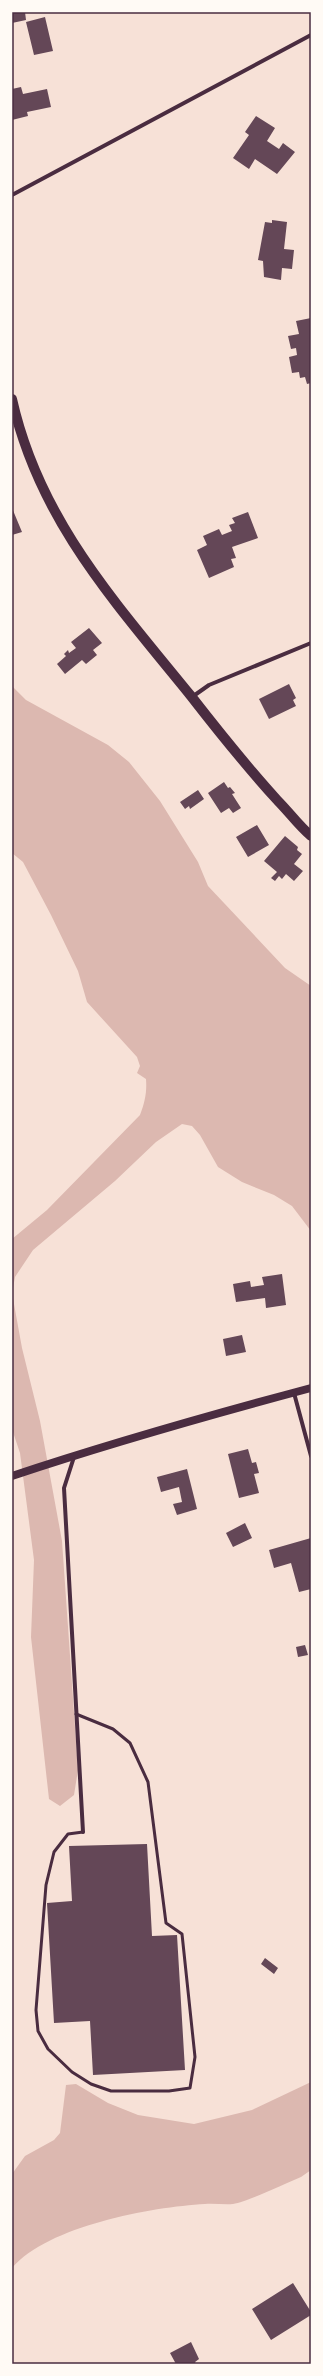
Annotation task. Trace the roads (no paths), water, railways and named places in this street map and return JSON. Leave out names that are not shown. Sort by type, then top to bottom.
[{"type":"main road","points":[[12,399],[32,466],[64,530],[96,578],[241,761],[311,836]]},
{"type":"main road","points":[[13,1476],[52,1462],[172,1425],[311,1388]]},
{"type":"street","points":[[12,195],[311,35]]},
{"type":"street","points":[[191,697],[209,685],[311,643]]},
{"type":"street","points":[[294,1393],[311,1456]]},
{"type":"street","points":[[74,1456],[64,1488],[83,1832]]},
{"type":"lane","points":[[76,1714],[113,1729],[130,1743],[148,1782],[166,1923],[182,1934],[195,2058],[190,2088],[170,2091],[111,2091],[90,2084],[72,2072],[48,2050],[38,2031],[36,2010],[46,1885],[54,1852],[68,1834],[83,1832]]}]
